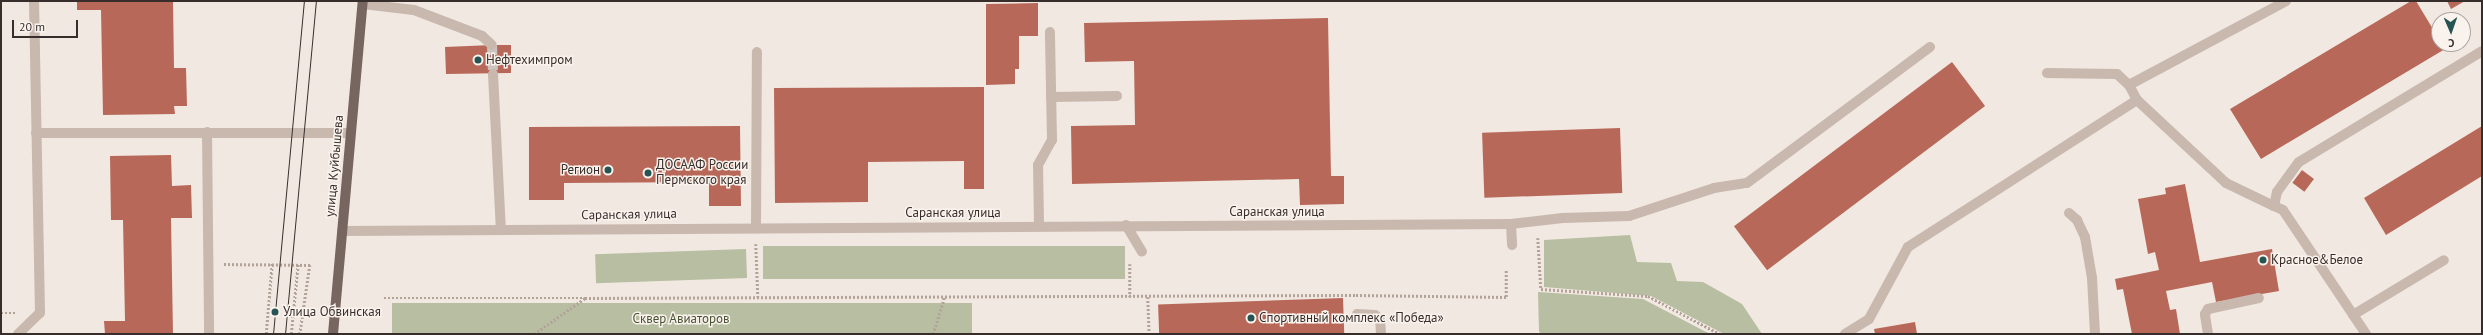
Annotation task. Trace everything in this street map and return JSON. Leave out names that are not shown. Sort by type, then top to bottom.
[{"type":"main road","name":"улица Куйбышева","points":[[333,334],[363,2]]},
{"type":"street","points":[[18,334],[40,313],[34,1]]},
{"type":"street","points":[[2129,85],[2286,1]]},
{"type":"street","points":[[363,2],[414,10],[482,36],[492,45]]},
{"type":"street","points":[[1039,226],[1038,166],[1052,140],[1050,32]]},
{"type":"street","name":"Саранская улица","points":[[342,231],[756,227],[1511,224],[1563,218],[1629,216],[1714,188],[1747,183],[1930,47]]},
{"type":"street","points":[[2274,206],[2277,192],[2299,162],[2482,51]]},
{"type":"street","points":[[756,227],[757,52]]},
{"type":"street","points":[[2047,73],[2117,74],[2129,85],[2137,100],[2226,183],[2283,210],[2366,334]]},
{"type":"street","points":[[493,74],[501,230]]},
{"type":"street","points":[[1051,97],[1117,96]]},
{"type":"street","points":[[1845,334],[1869,319],[1908,247],[2137,100]]},
{"type":"street","points":[[36,133],[207,132],[302,135],[350,133]]},
{"type":"street","points":[[207,132],[210,264],[209,334]]},
{"type":"street","points":[[2069,213],[2080,224],[2084,237],[2092,278],[2095,334]]},
{"type":"street","points":[[1511,224],[1512,242]]},
{"type":"street","points":[[1126,225],[1140,249]]},
{"type":"street","points":[[2353,315],[2444,260]]},
{"type":"street","points":[[2208,334],[2205,314],[2208,309],[2259,298]]},
{"type":"street","points":[[1357,314],[1376,315],[1380,318],[1381,334]]},
{"type":"path","points":[[756,227],[758,297]]},
{"type":"path","points":[[1512,242],[1540,238],[1541,289],[1648,296],[1720,334]]},
{"type":"path","points":[[1130,297],[1130,246],[1140,249]]},
{"type":"path","points":[[266,334],[272,263]]},
{"type":"path","points":[[210,264],[272,263],[310,265],[300,334]]},
{"type":"path","points":[[291,334],[298,264]]},
{"type":"path","points":[[384,298],[1148,297],[1356,295],[1506,297],[1506,270]]},
{"type":"path","points":[[933,334],[944,297]]},
{"type":"path","points":[[1148,297],[1149,334]]},
{"type":"path","points":[[534,334],[585,298]]},
{"type":"green space","points":[[1630,235],[1637,262],[1671,263],[1677,281],[1703,282],[1742,304],[1762,334],[1724,334],[1651,296],[1544,287],[1544,240]]},
{"type":"green space","points":[[763,246],[1125,246],[1125,279],[763,279]]},
{"type":"green space","points":[[746,249],[747,278],[596,283],[595,254]]},
{"type":"green space","points":[[1538,292],[1643,299],[1710,334],[1543,334],[1539,332]]},
{"type":"green space","name":"Сквер Авиаторов","points":[[392,303],[972,303],[972,334],[392,334]]},
{"type":"building","points":[[77,1],[173,1],[174,68],[186,68],[187,106],[174,106],[175,114],[103,115],[101,10],[77,10]]},
{"type":"building","points":[[2411,1],[2416,1],[2431,26],[2431,52],[2440,52],[2261,159],[2230,109]]},
{"type":"building","points":[[2447,1],[2465,1],[2451,9]]},
{"type":"building","points":[[1038,3],[1038,36],[1019,36],[1019,69],[1015,69],[1015,84],[986,85],[986,4]]},
{"type":"building","points":[[1328,18],[1331,176],[1344,176],[1344,204],[1300,205],[1299,179],[1072,184],[1071,126],[1135,125],[1134,61],[1085,62],[1084,23]]},
{"type":"building","name":"Нефтехимпром","points":[[511,45],[511,73],[446,74],[445,47]]},
{"type":"building","points":[[1952,62],[1985,106],[1767,270],[1734,226]]},
{"type":"building","points":[[984,87],[984,189],[964,189],[964,161],[868,162],[868,202],[775,203],[774,88]]},
{"type":"building","points":[[740,126],[741,206],[709,206],[709,182],[564,183],[564,200],[529,200],[529,127]]},
{"type":"building","points":[[2482,126],[2482,176],[2386,235],[2364,198]]},
{"type":"building","points":[[1620,128],[1622,193],[1484,198],[1482,133]]},
{"type":"building","points":[[171,155],[172,186],[191,185],[192,218],[171,218],[173,334],[105,334],[104,321],[125,321],[123,220],[111,220],[110,156]]},
{"type":"building","points":[[2302,170],[2314,179],[2304,192],[2292,183]]},
{"type":"building","points":[[2185,184],[2200,262],[2272,249],[2279,291],[2216,302],[2212,282],[2166,291],[2170,310],[2176,309],[2180,334],[2132,334],[2123,289],[2117,290],[2115,279],[2159,270],[2155,252],[2148,254],[2138,199],[2166,194],[2165,188]]},
{"type":"building","name":"Спортивный комплекс «Победа»","points":[[1343,298],[1344,334],[1159,334],[1158,304]]},
{"type":"building","points":[[1915,322],[1917,334],[1875,334],[1874,329]]},
{"type":"tunnel","points":[[492,45],[493,74]]},
{"type":"tram line","points":[[273,334],[304,1]]},
{"type":"tram line","points":[[285,334],[316,1]]},
{"type":"place","name":"Нефтехимпром","points":[[478,60]]},
{"type":"place","name":"Регион","points":[[608,170]]},
{"type":"place","name":"ДОСААФ России Пермского края","points":[[648,173]]},
{"type":"place","name":"Красное&Белое","points":[[2263,260]]},
{"type":"place","name":"Улица Обвинская","points":[[275,312]]},
{"type":"place","name":"Спортивный комплекс «Победа»","points":[[1251,318]]}]
